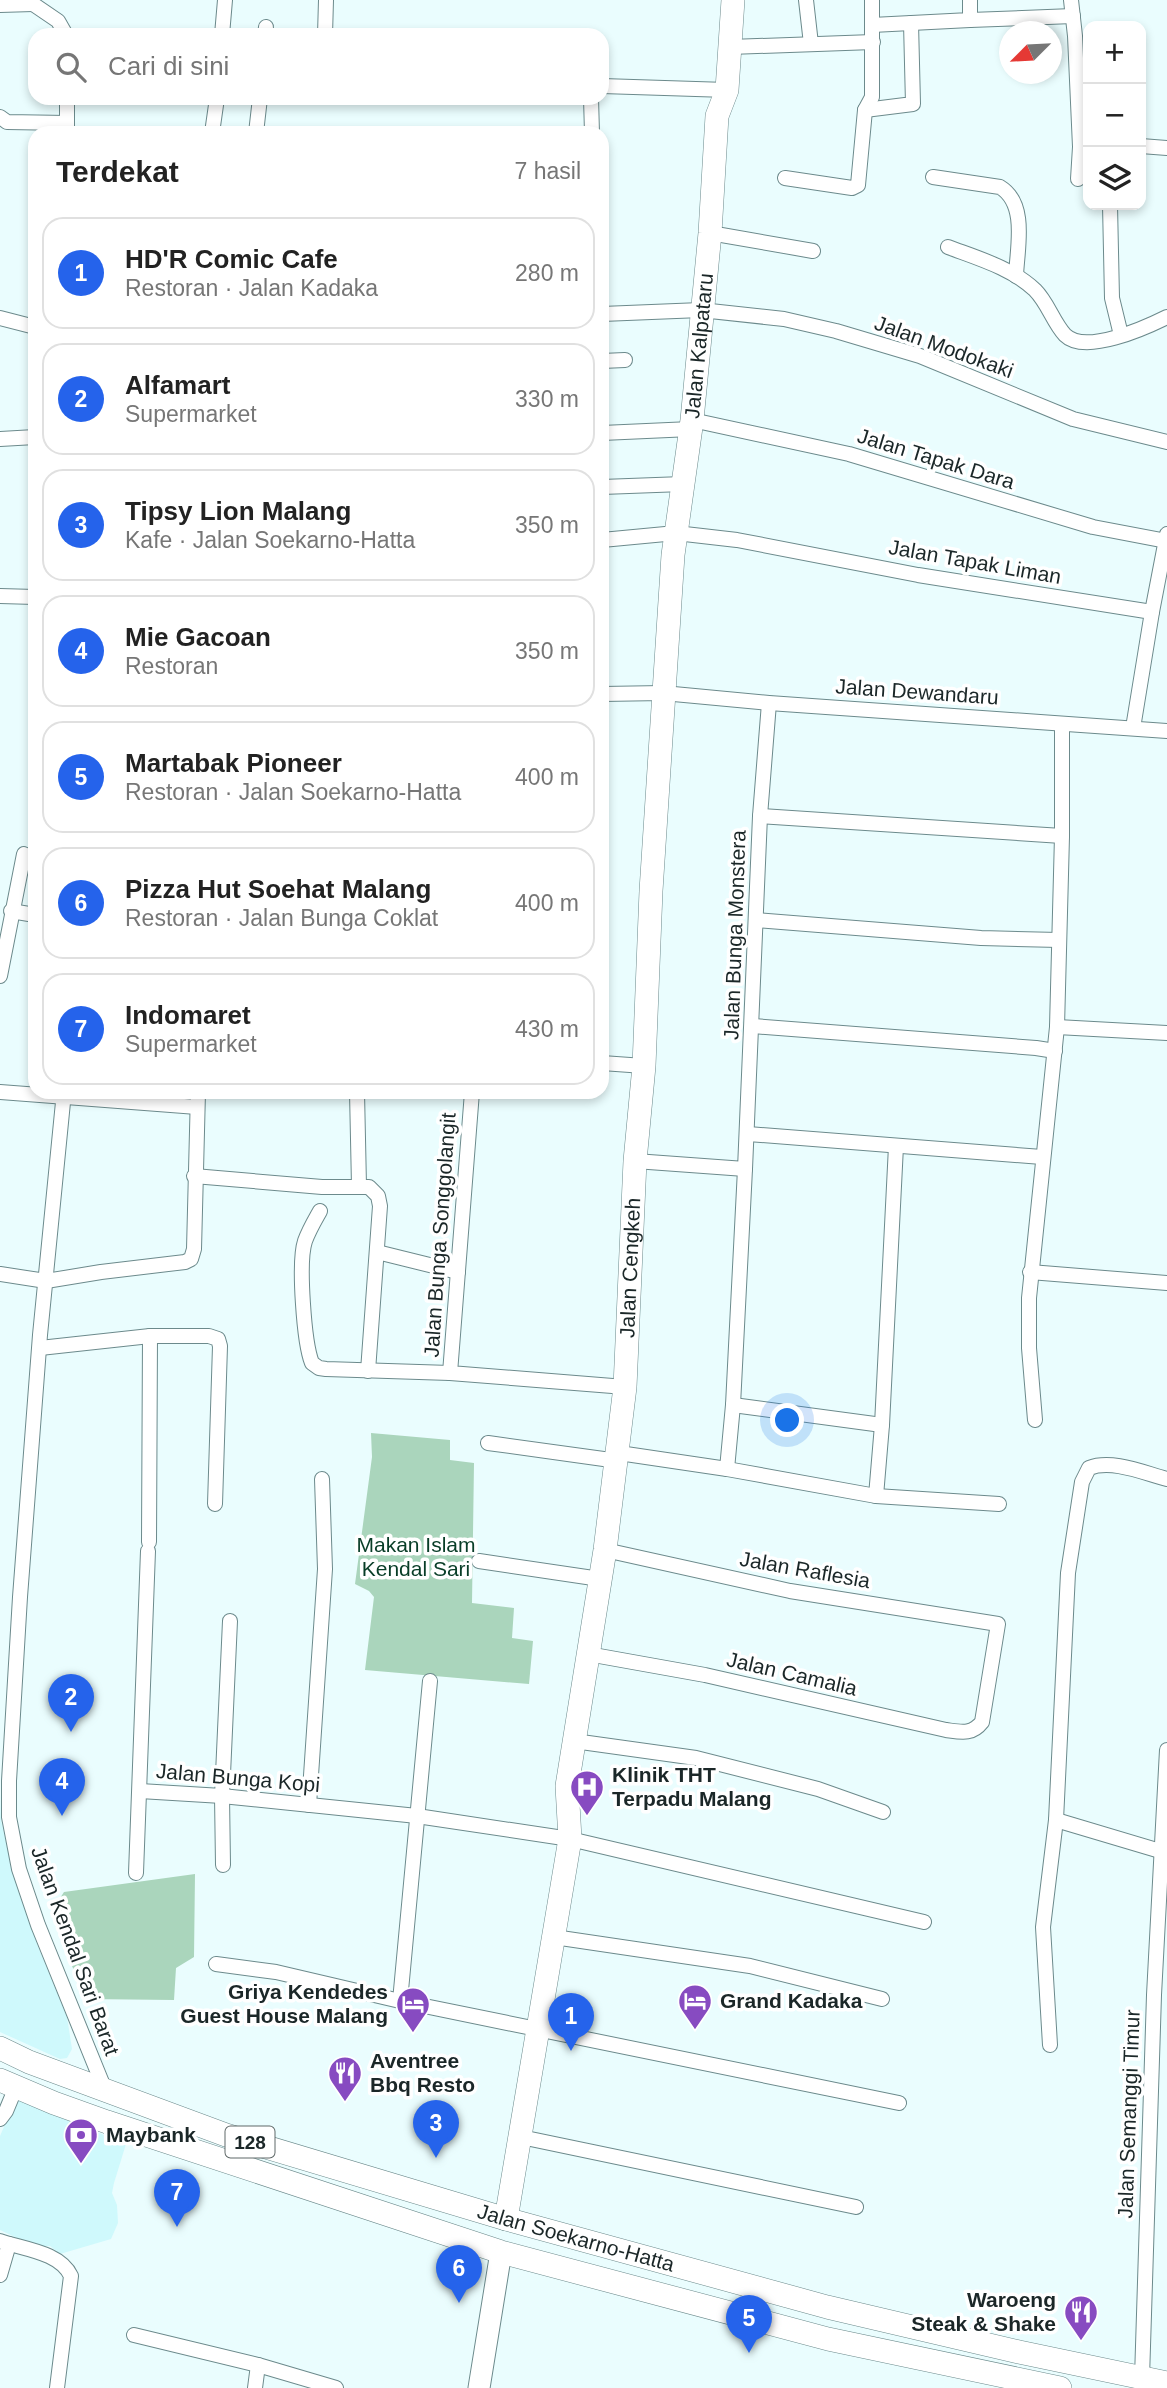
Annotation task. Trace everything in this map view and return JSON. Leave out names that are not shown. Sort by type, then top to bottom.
[{"type":"main road","name":"Jalan Kalpataru","points":[[663,693],[676,533],[692,424],[710,233],[717,116],[727,90],[733,0]]},
{"type":"main road","name":"Jalan Cengkeh","points":[[506,2219],[569,1839],[567,1786],[618,1457],[625,1387],[635,1161],[644,1066],[663,693]]},
{"type":"main road","name":"Jalan Soekarno-Hatta","points":[[0,2048],[29,2062],[226,2135],[506,2219],[827,2307],[1167,2383]]},
{"type":"main road","name":"Jalan Soekarno-Hatta","points":[[8,2083],[107,2122],[501,2252],[981,2380],[1016,2379],[1060,2388]]},
{"type":"main road","points":[[1016,2379],[1019,2352]]},
{"type":"street","points":[[223,28],[225,0]]},
{"type":"street","points":[[325,28],[326,0]]},
{"type":"street","points":[[806,0],[811,44]]},
{"type":"street","points":[[785,178],[852,188],[857,186],[860,179],[865,110],[872,97],[872,0]]},
{"type":"street","points":[[970,0],[970,20]]},
{"type":"street","points":[[1071,0],[1083,135]]},
{"type":"street","points":[[0,5],[33,2],[58,21],[62,28]]},
{"type":"street","points":[[872,25],[1073,16]]},
{"type":"street","points":[[865,110],[913,104],[911,23]]},
{"type":"street","points":[[730,47],[873,42]]},
{"type":"street","points":[[609,86],[727,90]]},
{"type":"street","points":[[67,105],[67,126]]},
{"type":"street","points":[[213,126],[216,105]]},
{"type":"street","points":[[257,126],[259,105]]},
{"type":"street","points":[[592,105],[592,126]]},
{"type":"street","points":[[0,117],[7,122],[47,126]]},
{"type":"street","points":[[1146,146],[1167,148]]},
{"type":"street","points":[[1078,179],[1083,152]]},
{"type":"street","points":[[933,177],[1006,190],[1018,218],[1016,276]]},
{"type":"street","points":[[1110,210],[1112,298],[1121,335]]},
{"type":"street","points":[[710,233],[813,251]]},
{"type":"street","points":[[948,247],[1016,276],[1035,290],[1057,326],[1076,342],[1093,344],[1167,317]]},
{"type":"street","name":"Jalan Modokaki","points":[[609,314],[701,310],[784,319],[836,331],[919,356],[1073,419],[1167,442]]},
{"type":"street","points":[[0,318],[28,325]]},
{"type":"street","points":[[609,361],[625,360]]},
{"type":"street","name":"Jalan Tapak Dara","points":[[609,432],[692,424],[849,454],[1093,527],[1167,537]]},
{"type":"street","points":[[0,439],[28,437]]},
{"type":"street","points":[[609,487],[683,484]]},
{"type":"street","name":"Jalan Tapak Liman","points":[[609,539],[676,533],[773,545],[918,575],[1152,612]]},
{"type":"street","points":[[1133,729],[1167,537]]},
{"type":"street","points":[[0,596],[28,597]]},
{"type":"street","name":"Jalan Dewandaru","points":[[609,694],[663,693],[1167,731]]},
{"type":"street","name":"Jalan Bunga Monstera","points":[[727,1469],[748,1134],[761,816],[769,703]]},
{"type":"street","points":[[1035,1420],[1028,1348],[1030,1272],[1057,1027],[1062,724]]},
{"type":"street","points":[[761,816],[1062,836]]},
{"type":"street","points":[[0,976],[24,854]]},
{"type":"street","points":[[12,911],[28,914]]},
{"type":"street","points":[[756,920],[981,938],[1059,940]]},
{"type":"street","points":[[752,1026],[1055,1051]]},
{"type":"street","points":[[1057,1027],[1167,1033]]},
{"type":"street","points":[[609,1064],[644,1066]]},
{"type":"street","points":[[0,1092],[28,1093]]},
{"type":"street","name":"Jalan Kendal Sari Barat","points":[[64,1099],[19,1610],[9,1817],[19,1869],[38,1925],[105,2090]]},
{"type":"street","points":[[0,1274],[46,1281],[188,1261],[194,1253],[198,1099]]},
{"type":"street","points":[[352,1186],[357,1099]]},
{"type":"street","name":"Jalan Bunga Songgolangit","points":[[471,1099],[450,1374],[625,1387]]},
{"type":"street","points":[[748,1134],[1042,1157]]},
{"type":"street","points":[[876,1496],[896,1146]]},
{"type":"street","points":[[635,1161],[745,1169]]},
{"type":"street","points":[[194,1176],[322,1187],[369,1187],[378,1196],[380,1206],[368,1371]]},
{"type":"street","points":[[320,1211],[303,1250],[302,1274],[312,1363],[319,1368],[450,1374]]},
{"type":"street","points":[[377,1252],[458,1272]]},
{"type":"street","points":[[1030,1272],[1167,1283]]},
{"type":"street","points":[[40,1348],[150,1336],[209,1336],[218,1339],[215,1504]]},
{"type":"street","name":"Jalan Bunga Kopi","points":[[150,1336],[149,1547],[140,1791],[222,1796],[417,1816],[569,1839],[924,1922]]},
{"type":"street","points":[[733,1405],[882,1425]]},
{"type":"street","points":[[488,1443],[727,1469],[876,1496],[999,1504]]},
{"type":"street","points":[[1050,2045],[1043,1927],[1056,1820],[1068,1573],[1082,1482],[1089,1468],[1099,1466],[1125,1468],[1167,1479]]},
{"type":"street","points":[[309,1805],[325,1569],[322,1479]]},
{"type":"street","name":"Jalan Raflesia","points":[[605,1550],[790,1591],[998,1624],[982,1722]]},
{"type":"street","points":[[479,1561],[600,1579]]},
{"type":"street","points":[[223,1865],[222,1796],[230,1621]]},
{"type":"street","name":"Jalan Camalia","points":[[588,1654],[705,1675],[946,1730],[967,1733],[977,1729],[982,1722]]},
{"type":"street","points":[[400,2001],[430,1681]]},
{"type":"street","points":[[574,1741],[696,1758],[818,1789],[883,1812]]},
{"type":"street","name":"Jalan Semanggi Timur","points":[[1142,2378],[1167,1750]]},
{"type":"street","points":[[136,1872],[140,1791]]},
{"type":"street","points":[[1056,1820],[1164,1852]]},
{"type":"street","points":[[554,1937],[750,1966],[882,1999]]},
{"type":"street","points":[[216,1964],[276,1972],[400,2001],[899,2103]]},
{"type":"street","points":[[0,2119],[6,2111],[8,2083]]},
{"type":"street","points":[[520,2137],[856,2207]]},
{"type":"street","points":[[0,2275],[4,2243],[48,2256],[65,2265],[71,2276],[57,2388]]},
{"type":"street","points":[[479,2388],[501,2252]]},
{"type":"street","points":[[134,2335],[258,2365],[336,2388]]},
{"type":"street","points":[[255,2388],[258,2365]]},
{"type":"shaded area","points":[[0,1793],[1,1820],[11,1865],[37,1944],[67,2017],[72,2049],[67,2058],[60,2059],[0,2032]]},
{"type":"shaded area","points":[[16,2099],[126,2144],[112,2193],[117,2205],[118,2223],[111,2239],[60,2254],[50,2246],[34,2246],[0,2230],[0,2136]]},
{"type":"green space","name":"Makan Islam Kendal Sari","points":[[371,1433],[450,1440],[450,1460],[474,1463],[472,1603],[514,1608],[512,1638],[533,1641],[529,1684],[365,1670],[374,1597],[369,1591],[355,1584],[372,1457]]},
{"type":"green space","points":[[195,1874],[194,1957],[176,1968],[174,2000],[85,1999],[51,1912],[64,1892]]},
{"type":"place","name":"Alfamart","points":[[71,1732]]},
{"type":"place","name":"Mie Gacoan","points":[[62,1816]]},
{"type":"place","name":"Klinik THT Terpadu Malang","points":[[587,1817]]},
{"type":"place","name":"Grand Kadaka","points":[[695,2031]]},
{"type":"place","name":"Griya Kendedes Guest House Malang","points":[[413,2034]]},
{"type":"place","name":"HD'R Comic Cafe","points":[[571,2051]]},
{"type":"place","name":"Aventree Bbq Resto","points":[[345,2103]]},
{"type":"place","name":"Tipsy Lion Malang","points":[[436,2158]]},
{"type":"place","name":"Maybank","points":[[81,2165]]},
{"type":"place","name":"Indomaret","points":[[177,2227]]},
{"type":"place","name":"Pizza Hut Soehat Malang","points":[[459,2303]]},
{"type":"place","name":"Waroeng Steak & Shake","points":[[1081,2342]]},
{"type":"place","name":"Martabak Pioneer","points":[[749,2353]]}]
